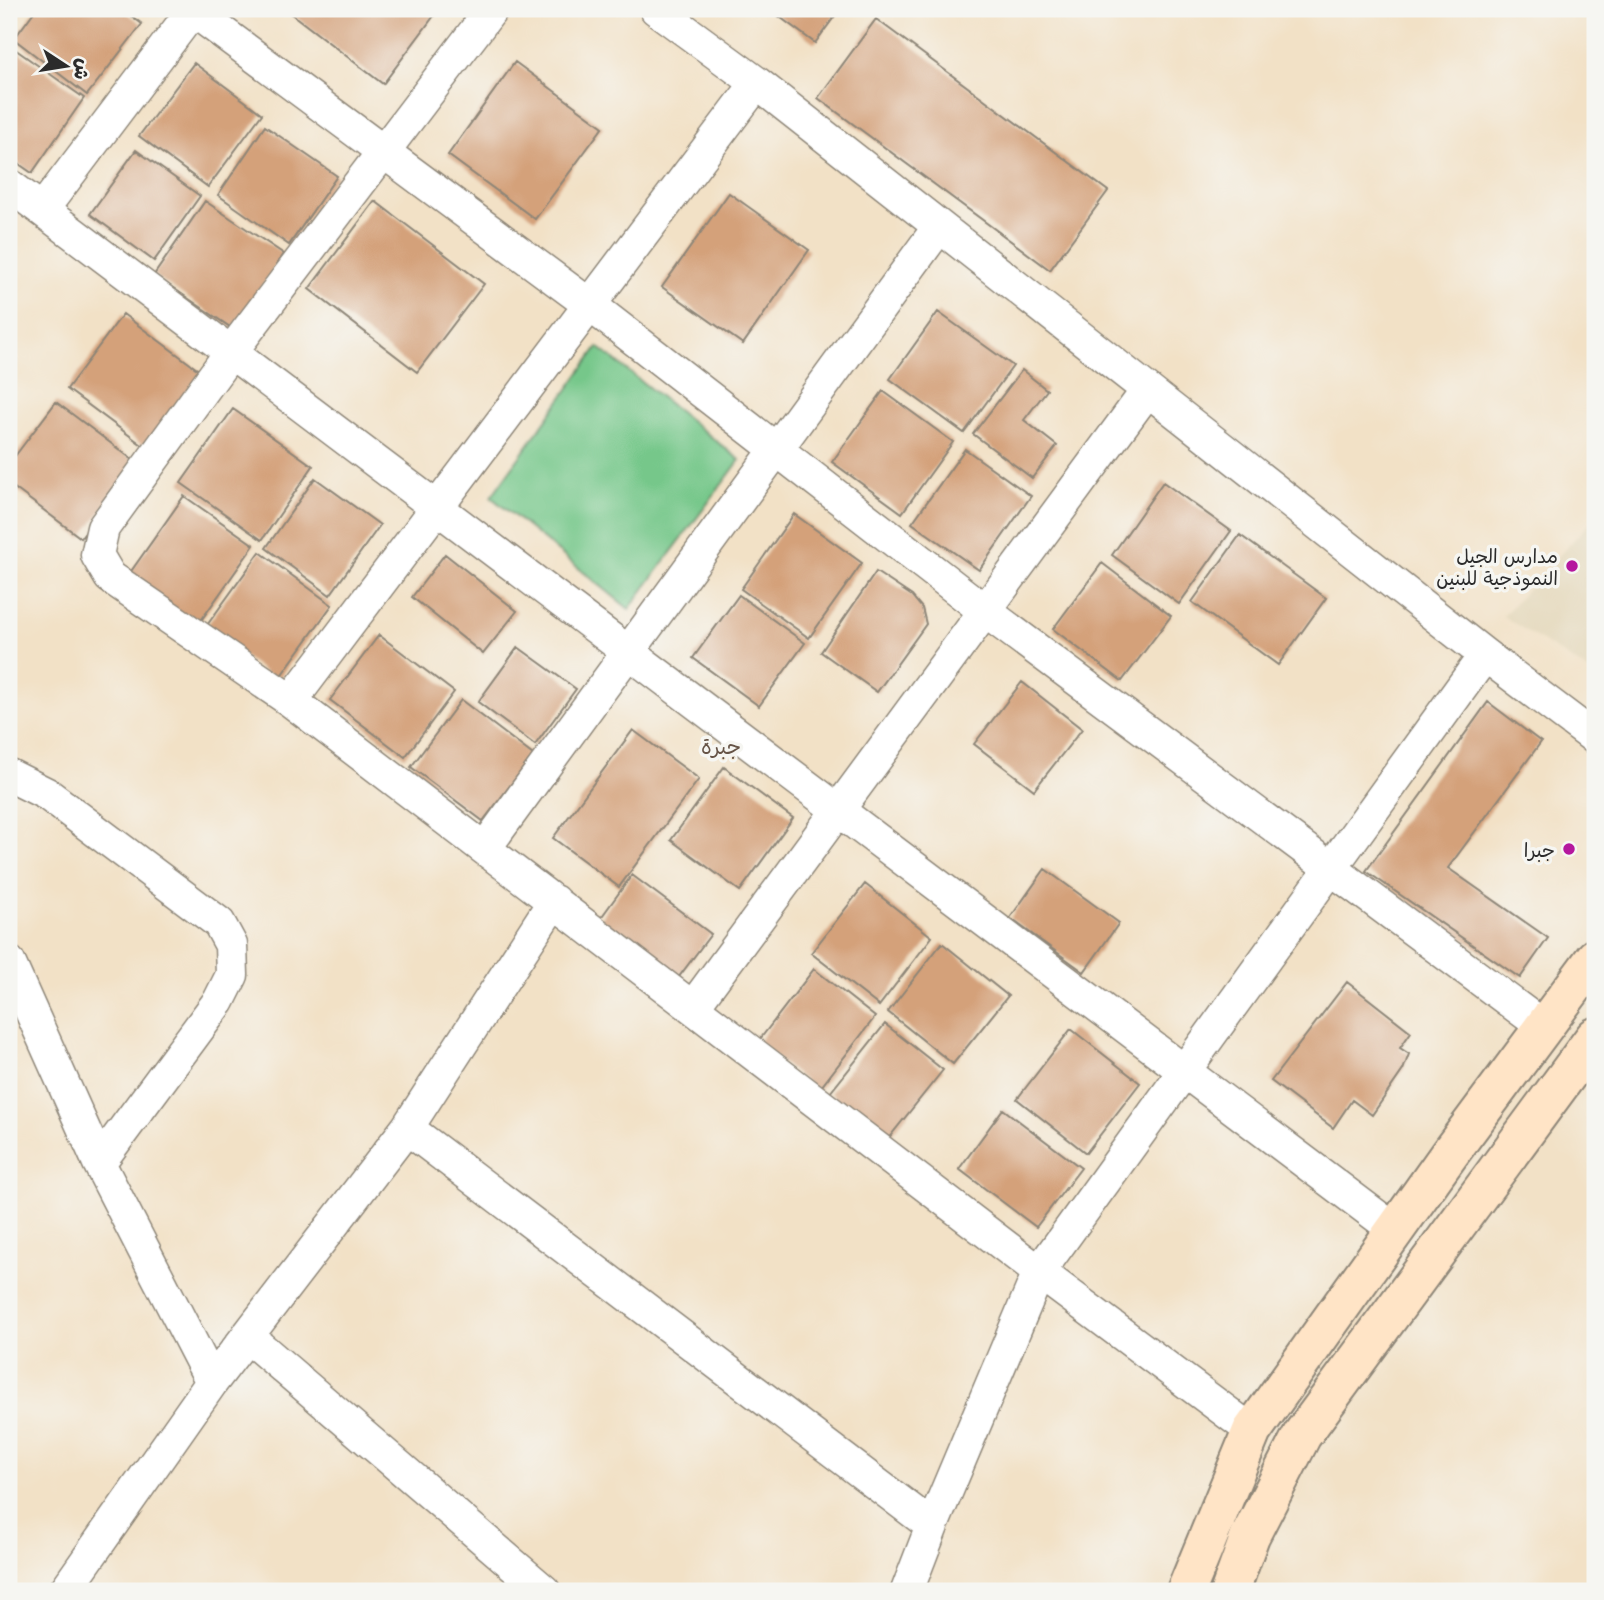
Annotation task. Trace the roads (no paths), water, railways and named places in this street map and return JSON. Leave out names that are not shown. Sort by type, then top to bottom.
[{"type":"street","points":[[42,210],[193,9],[590,305],[985,611],[1544,1027]]},
{"type":"street","points":[[492,9],[231,352],[103,528],[97,555],[110,577],[291,701],[1039,1272],[1252,1431]]},
{"type":"street","points":[[656,9],[757,83],[1147,391],[1595,738]]},
{"type":"street","points":[[291,701],[757,83]]},
{"type":"street","points":[[9,185],[1395,1230]]},
{"type":"street","points":[[485,848],[939,227]]},
{"type":"street","points":[[693,1007],[1147,391]]},
{"type":"street","points":[[907,1591],[932,1525],[1039,1272],[1485,655]]},
{"type":"street","points":[[9,775],[47,793],[188,899],[219,923],[231,945],[232,975],[219,1001],[99,1163]]},
{"type":"street","points":[[65,1591],[212,1382],[407,1128],[554,901]]},
{"type":"street","points":[[1186,1591],[1252,1431],[1450,1153],[1595,958]]},
{"type":"street","points":[[9,962],[99,1163],[212,1382]]},
{"type":"street","points":[[1230,1591],[1250,1536],[1302,1436],[1595,1037]]},
{"type":"street","points":[[407,1128],[932,1525]]},
{"type":"street","points":[[247,1336],[544,1591]]},
{"type":"place","name":"مدارس الجيل النموذجية للبنين","points":[[1572,566]]},
{"type":"place","name":"جبرا","points":[[1569,849]]},
{"type":"district","name":"جبرة","points":[[721,745]]}]
